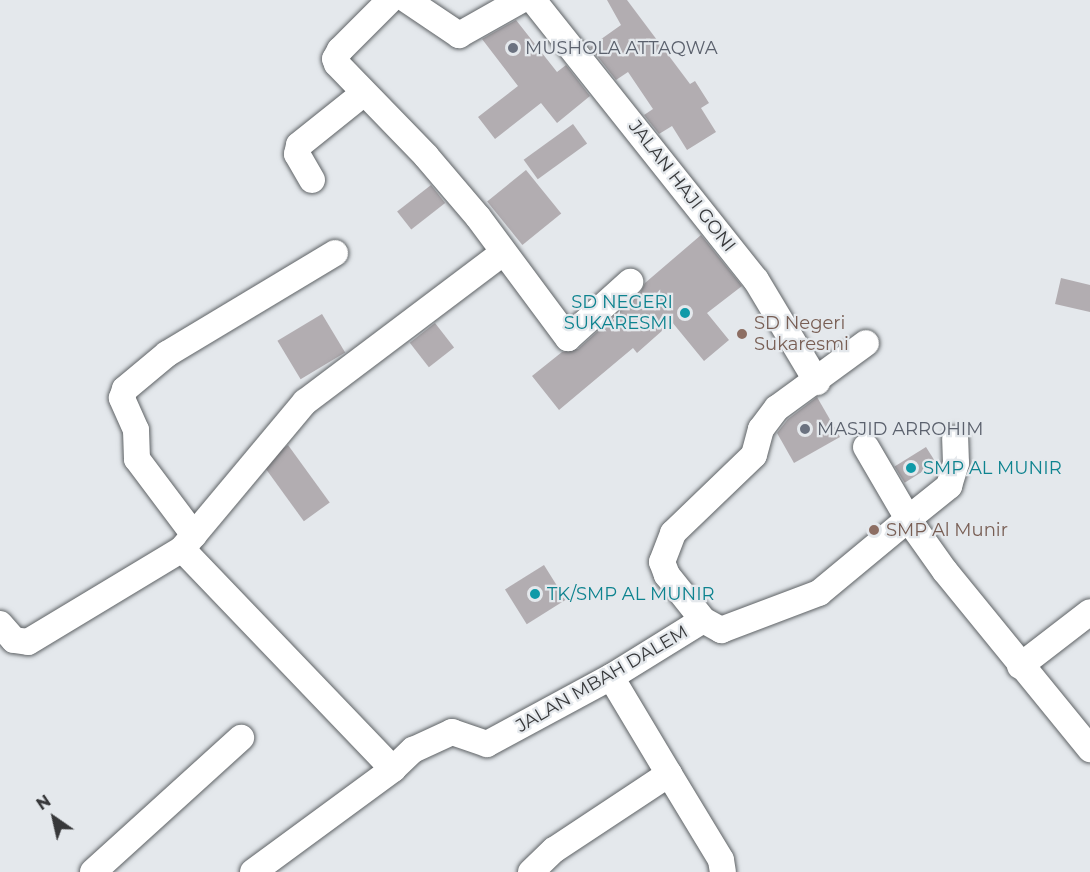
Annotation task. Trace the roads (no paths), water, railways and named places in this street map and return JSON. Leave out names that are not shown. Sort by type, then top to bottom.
[{"type":"street","points":[[390,0],[334,59],[426,156],[568,338],[630,282]]},
{"type":"street","points":[[407,0],[459,35],[505,6],[521,0]]},
{"type":"street","name":"JALAN HAJI GONI","points":[[532,0],[756,280],[817,381]]},
{"type":"street","points":[[312,180],[297,154],[299,145],[364,93]]},
{"type":"street","points":[[335,253],[167,354],[125,389],[122,398],[136,430],[137,459],[188,542],[393,769]]},
{"type":"street","points":[[0,624],[14,640],[28,642],[188,542],[305,402],[503,253]]},
{"type":"street","points":[[703,621],[667,575],[662,562],[673,533],[754,455],[761,429],[777,408],[866,343]]},
{"type":"street","name":"JALAN MBAH DALEM","points":[[253,872],[393,769],[413,750],[452,732],[487,744],[611,676],[703,621],[721,630],[819,593],[949,486],[956,463],[955,439]]},
{"type":"street","points":[[867,447],[908,519],[1020,666],[1090,749]]},
{"type":"street","points":[[1020,666],[1090,612]]},
{"type":"street","points":[[611,676],[721,860],[723,872]]},
{"type":"street","points":[[93,872],[241,738]]},
{"type":"street","points":[[531,872],[554,850],[669,774]]},
{"type":"place","name":"MUSHOLA ATTAQWA","points":[[513,48]]},
{"type":"place","name":"SD NEGERI SUKARESMI","points":[[685,313]]},
{"type":"place","name":"SD Negeri Sukaresmi","points":[[742,334]]},
{"type":"place","name":"MASJID ARROHIM","points":[[805,429]]},
{"type":"place","name":"SMP AL MUNIR","points":[[911,468]]},
{"type":"place","name":"SMP Al Munir","points":[[874,530]]},
{"type":"place","name":"TK/SMP AL MUNIR","points":[[535,594]]}]
